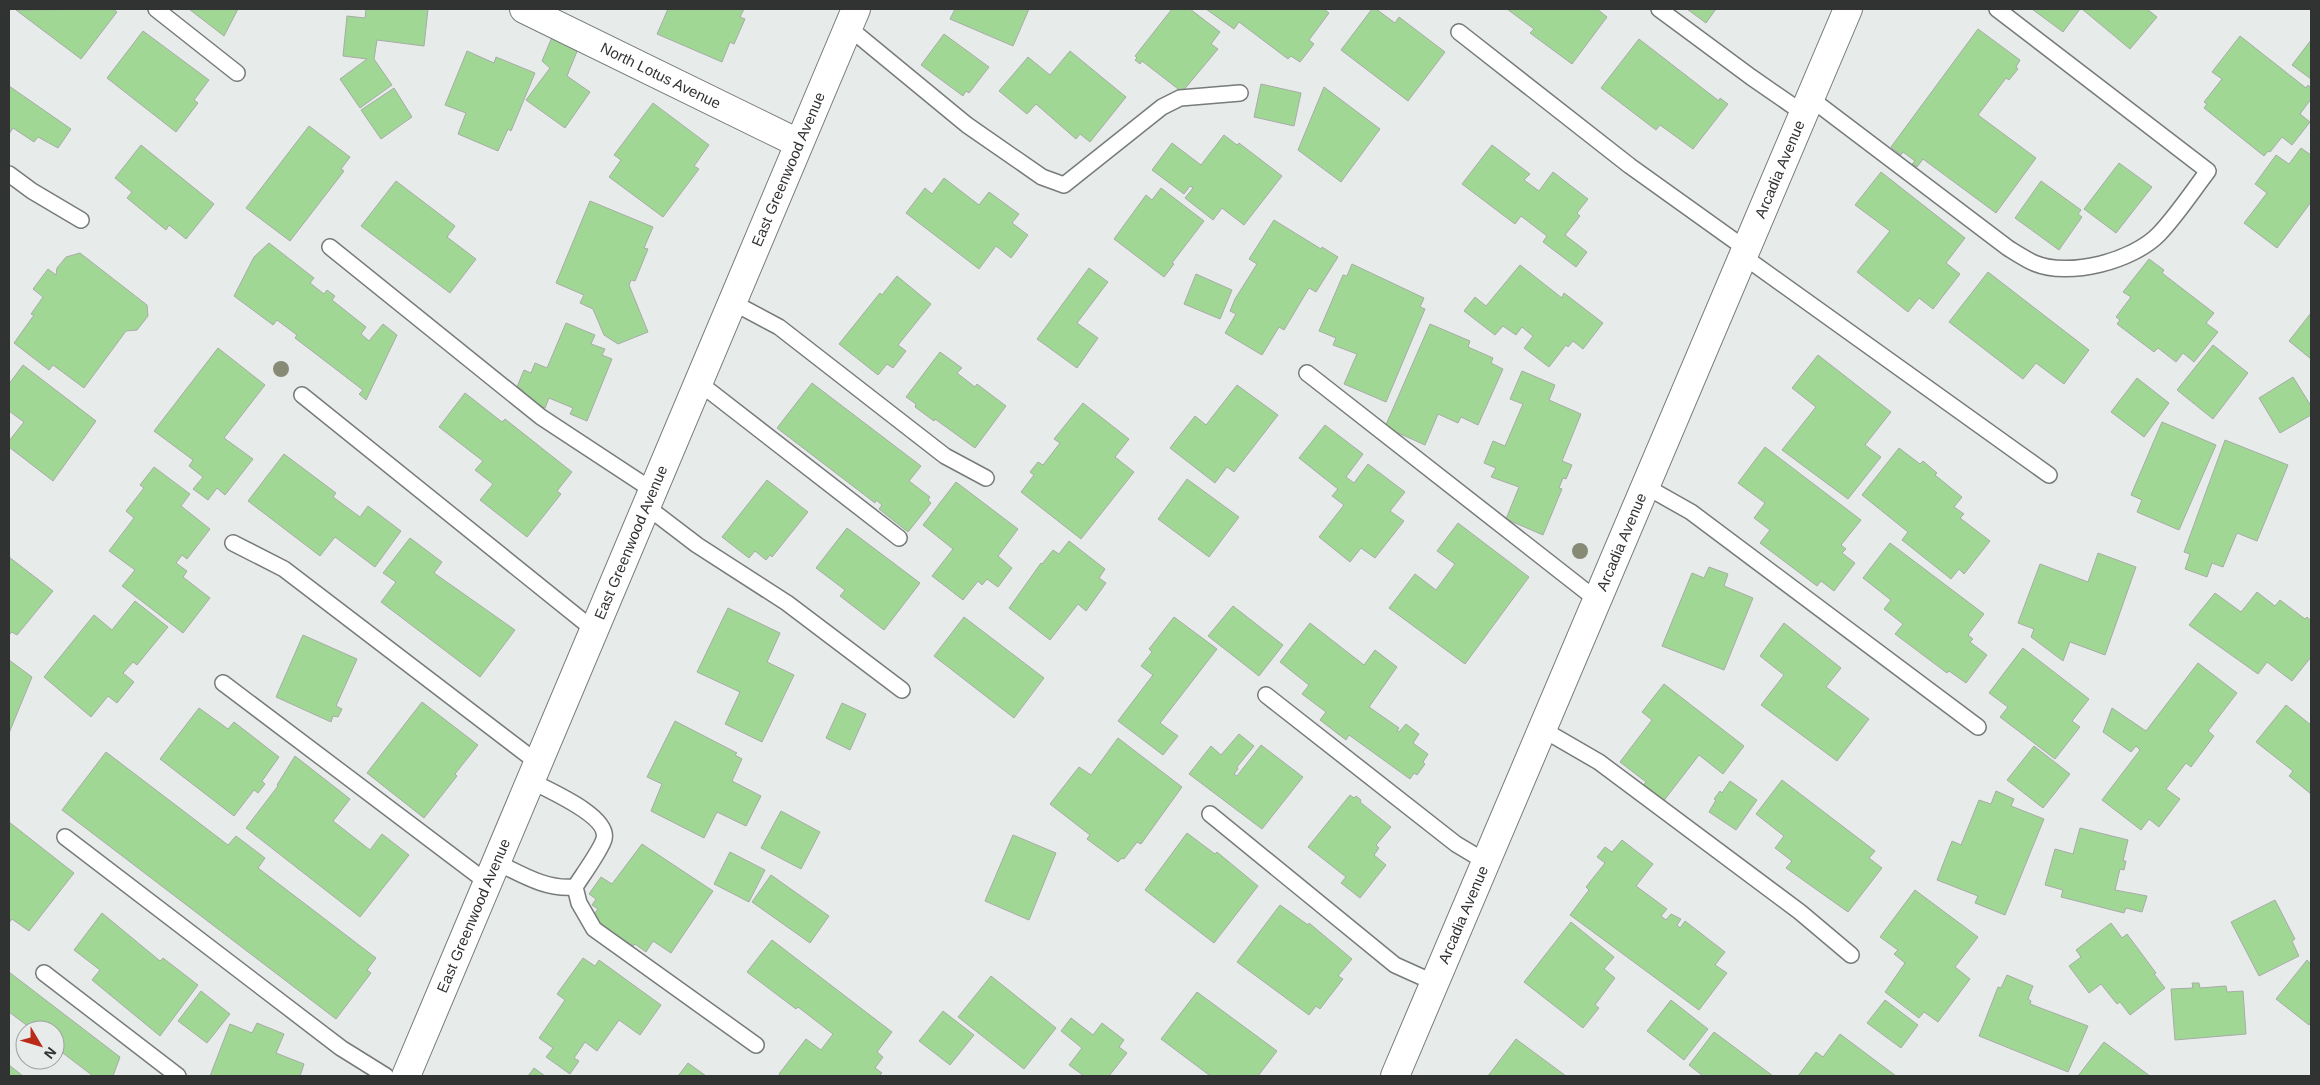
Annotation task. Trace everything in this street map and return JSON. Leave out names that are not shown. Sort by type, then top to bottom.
[{"type":"street","name":"North Lotus Avenue","points":[[524,9],[798,143]]},
{"type":"street","name":"Arcadia Avenue","points":[[1395,1076],[1848,9]]},
{"type":"street","name":"East Greenwood Avenue","points":[[406,1076],[852,18]]},
{"type":"lane","points":[[156,9],[237,73]]},
{"type":"lane","points":[[1659,9],[1751,77],[1807,105],[2008,248],[2035,263],[2061,269],[2090,267],[2120,259],[2158,235],[2208,171],[1997,9]]},
{"type":"lane","points":[[852,18],[968,125],[1042,178],[1064,185],[1162,107],[1180,98],[1240,92]]},
{"type":"lane","points":[[1459,32],[1630,166],[1744,252],[2049,475]]},
{"type":"lane","points":[[9,174],[32,191],[81,220]]},
{"type":"lane","points":[[330,247],[541,417],[649,498],[697,545],[787,603],[902,690]]},
{"type":"lane","points":[[732,302],[779,327],[945,456],[986,478]]},
{"type":"lane","points":[[1307,373],[1597,600]]},
{"type":"lane","points":[[698,382],[899,538]]},
{"type":"lane","points":[[302,395],[594,630]]},
{"type":"lane","points":[[1646,486],[1691,512],[1978,727]]},
{"type":"lane","points":[[233,543],[284,569],[534,772],[596,819],[603,829],[604,839],[575,887],[579,902],[594,929],[756,1045]]},
{"type":"lane","points":[[222,683],[492,872],[564,888],[575,887]]},
{"type":"lane","points":[[1266,696],[1456,844],[1486,862]]},
{"type":"lane","points":[[1542,729],[1600,762],[1800,912],[1851,955]]},
{"type":"lane","points":[[1210,814],[1395,965],[1435,983]]},
{"type":"lane","points":[[65,837],[341,1048],[386,1076]]},
{"type":"lane","points":[[44,973],[178,1076]]},
{"type":"building","points":[[113,9],[117,12],[81,59],[16,10]]},
{"type":"building","points":[[189,9],[238,9],[224,36]]},
{"type":"building","points":[[366,9],[428,9],[424,46],[377,40],[374,59],[392,85],[360,108],[340,79],[367,59],[343,56],[347,16],[365,18]]},
{"type":"building","points":[[668,9],[744,9],[740,17],[745,19],[734,44],[730,42],[722,62],[657,34]]},
{"type":"building","points":[[955,9],[1029,9],[1013,46],[950,19]]},
{"type":"building","points":[[1172,9],[1190,9],[1220,32],[1211,44],[1218,49],[1182,92],[1142,61],[1140,64],[1135,60],[1137,58],[1135,56]]},
{"type":"building","points":[[1206,9],[1326,9],[1329,13],[1309,40],[1314,44],[1300,62],[1291,56],[1288,59],[1239,22],[1234,29]]},
{"type":"building","points":[[1372,9],[1376,9],[1395,23],[1399,17],[1445,52],[1408,101],[1341,50]]},
{"type":"building","points":[[1507,9],[1597,9],[1607,17],[1572,64],[1530,33],[1534,29]]},
{"type":"building","points":[[1687,9],[1716,9],[1706,23]]},
{"type":"building","points":[[2032,9],[2080,9],[2063,32]]},
{"type":"building","points":[[2082,9],[2147,9],[2157,17],[2130,49]]},
{"type":"building","points":[[1978,29],[2020,60],[2016,67],[2018,69],[2009,80],[2006,78],[1978,115],[2036,158],[1996,213],[1923,159],[1917,167],[1912,164],[1915,161],[1903,152],[1901,155],[1891,147]]},
{"type":"building","points":[[555,30],[580,44],[567,76],[590,92],[565,128],[526,100],[550,68],[542,61]]},
{"type":"building","points":[[143,31],[209,80],[194,100],[198,103],[176,132],[107,78]]},
{"type":"building","points":[[944,34],[989,67],[969,93],[966,91],[963,96],[921,65]]},
{"type":"building","points":[[2240,36],[2306,88],[2308,85],[2311,88],[2311,99],[2300,114],[2310,122],[2292,145],[2282,137],[2270,152],[2268,151],[2264,156],[2204,108],[2207,104],[2204,102],[2222,79],[2212,72]]},
{"type":"building","points":[[1639,39],[1719,101],[1720,98],[1728,104],[1693,149],[1660,125],[1656,130],[1601,88]]},
{"type":"building","points":[[2311,40],[2311,79],[2292,65]]},
{"type":"building","points":[[467,51],[494,63],[496,57],[535,73],[511,131],[508,129],[498,151],[458,134],[466,113],[445,105]]},
{"type":"building","points":[[1070,51],[1126,97],[1090,142],[1080,134],[1076,139],[1036,104],[1027,114],[999,91],[1028,57],[1050,75]]},
{"type":"building","points":[[1261,84],[1301,93],[1294,126],[1254,117]]},
{"type":"building","points":[[9,86],[71,129],[58,148],[38,137],[34,142],[13,128],[9,134]]},
{"type":"building","points":[[1324,87],[1380,129],[1341,182],[1298,150]]},
{"type":"building","points":[[394,88],[412,117],[381,139],[361,110]]},
{"type":"building","points":[[653,103],[709,145],[694,166],[699,169],[663,217],[609,177],[621,160],[614,155]]},
{"type":"building","points":[[309,126],[350,157],[341,169],[344,171],[290,241],[246,208]]},
{"type":"building","points":[[1224,135],[1237,145],[1239,143],[1282,176],[1244,225],[1222,208],[1213,220],[1185,198],[1193,188],[1190,186],[1184,194],[1152,170],[1172,143],[1201,165]]},
{"type":"building","points":[[141,145],[214,204],[186,239],[169,225],[166,230],[127,198],[132,192],[115,178]]},
{"type":"building","points":[[1492,145],[1530,174],[1524,180],[1539,191],[1553,172],[1588,199],[1577,213],[1580,216],[1565,235],[1587,252],[1576,267],[1543,242],[1547,236],[1521,216],[1515,224],[1462,184]]},
{"type":"building","points":[[2301,148],[2311,155],[2311,202],[2277,248],[2244,223],[2267,193],[2255,184],[2276,155],[2289,164]]},
{"type":"building","points":[[2119,163],[2152,187],[2116,233],[2084,209]]},
{"type":"building","points":[[1881,172],[1965,238],[1946,263],[1960,274],[1933,309],[1919,298],[1908,312],[1857,272],[1890,231],[1855,205]]},
{"type":"building","points":[[944,178],[979,205],[989,192],[1019,214],[1012,223],[1028,235],[1011,258],[996,246],[979,269],[906,213],[925,188],[932,194]]},
{"type":"building","points":[[396,181],[455,226],[447,237],[476,259],[450,293],[361,226]]},
{"type":"building","points":[[2041,181],[2081,210],[2078,214],[2082,217],[2059,250],[2015,218]]},
{"type":"building","points":[[1161,188],[1204,221],[1172,263],[1174,264],[1164,277],[1114,239],[1146,195],[1152,200]]},
{"type":"building","points":[[590,201],[653,227],[644,248],[648,249],[635,281],[631,280],[629,285],[648,332],[618,344],[604,335],[593,309],[580,303],[584,295],[556,283]]},
{"type":"building","points":[[1274,220],[1321,249],[1322,247],[1338,257],[1316,292],[1309,288],[1284,330],[1279,327],[1262,355],[1225,333],[1236,314],[1230,311],[1235,299],[1257,264],[1249,259]]},
{"type":"building","points":[[269,243],[314,278],[310,283],[324,294],[327,290],[335,296],[332,300],[366,327],[361,334],[369,341],[383,324],[397,335],[366,400],[359,394],[363,390],[295,338],[297,335],[277,320],[273,325],[234,296],[254,257]]},
{"type":"building","points":[[80,253],[147,305],[148,316],[137,330],[126,331],[84,388],[53,365],[49,370],[14,343],[34,315],[31,314],[43,297],[33,289],[48,269],[56,275],[57,268],[66,257]]},
{"type":"building","points":[[2149,259],[2164,270],[2162,273],[2214,313],[2206,323],[2218,332],[2194,362],[2183,353],[2176,362],[2158,348],[2154,352],[2117,324],[2120,320],[2116,317],[2131,297],[2123,292]]},
{"type":"building","points":[[1352,264],[1424,298],[1420,307],[1425,309],[1386,402],[1344,384],[1357,354],[1333,345],[1336,338],[1319,331],[1343,275],[1347,276]]},
{"type":"building","points":[[1520,265],[1562,298],[1564,293],[1603,323],[1583,349],[1573,341],[1568,347],[1566,345],[1549,367],[1524,348],[1533,336],[1522,327],[1516,335],[1503,326],[1495,335],[1464,311],[1475,297],[1486,306]]},
{"type":"building","points":[[1089,268],[1108,282],[1077,323],[1098,338],[1077,368],[1037,339]]},
{"type":"building","points":[[1988,272],[2089,350],[2064,384],[2036,363],[2023,379],[1949,322]]},
{"type":"building","points":[[1196,274],[1232,290],[1220,319],[1184,304]]},
{"type":"building","points":[[897,276],[931,304],[898,345],[906,351],[893,368],[887,364],[878,375],[839,344],[880,293],[882,295]]},
{"type":"building","points":[[2311,313],[2311,359],[2289,341]]},
{"type":"building","points":[[566,323],[595,335],[591,344],[605,349],[602,355],[612,359],[587,421],[570,414],[573,408],[549,398],[545,408],[525,399],[521,395],[523,390],[517,387],[524,370],[531,373],[535,363],[547,368]]},
{"type":"building","points":[[1430,324],[1470,341],[1468,347],[1493,358],[1491,363],[1503,369],[1478,425],[1461,417],[1458,423],[1438,414],[1425,445],[1385,427]]},
{"type":"building","points":[[2213,345],[2248,373],[2213,419],[2177,390]]},
{"type":"building","points":[[218,348],[265,385],[224,438],[253,459],[225,495],[217,488],[208,500],[193,489],[203,477],[189,466],[193,460],[154,431]]},
{"type":"building","points":[[940,352],[962,368],[957,373],[975,387],[977,384],[1006,406],[975,448],[915,407],[916,404],[906,397]]},
{"type":"building","points":[[1818,355],[1891,412],[1865,445],[1881,457],[1848,499],[1782,450],[1816,407],[1792,388]]},
{"type":"building","points":[[23,365],[96,421],[53,481],[9,447],[9,441],[24,422],[9,411],[9,384]]},
{"type":"building","points":[[1522,371],[1555,385],[1549,400],[1581,414],[1562,461],[1572,465],[1566,479],[1563,478],[1559,488],[1562,489],[1543,535],[1506,519],[1519,487],[1491,477],[1496,468],[1484,463],[1493,441],[1505,446],[1523,404],[1510,399]]},
{"type":"building","points":[[2293,377],[2311,406],[2311,415],[2280,433],[2259,398]]},
{"type":"building","points":[[2137,378],[2169,403],[2144,437],[2111,412]]},
{"type":"building","points":[[812,383],[921,466],[909,481],[930,497],[928,500],[931,503],[908,532],[879,509],[882,505],[876,500],[875,503],[777,428]]},
{"type":"building","points":[[1237,385],[1278,415],[1234,472],[1227,467],[1215,483],[1170,448],[1195,416],[1206,425]]},
{"type":"building","points":[[465,393],[502,422],[505,419],[572,472],[557,491],[561,494],[527,537],[480,500],[493,484],[475,470],[483,461],[439,427]]},
{"type":"building","points":[[1083,403],[1129,439],[1115,457],[1134,472],[1081,539],[1021,492],[1034,475],[1030,472],[1038,462],[1043,465],[1060,443],[1054,439]]},
{"type":"building","points":[[2162,422],[2216,445],[2179,530],[2137,512],[2142,500],[2131,495]]},
{"type":"building","points":[[1325,425],[1363,454],[1346,477],[1354,483],[1368,464],[1405,492],[1390,511],[1404,521],[1375,558],[1361,548],[1350,562],[1319,537],[1344,505],[1332,496],[1338,489],[1299,458]]},
{"type":"building","points":[[2225,440],[2288,465],[2257,541],[2237,533],[2223,567],[2212,563],[2207,577],[2185,569],[2190,554],[2184,552]]},
{"type":"building","points":[[1765,447],[1861,520],[1841,545],[1846,549],[1842,553],[1855,563],[1834,591],[1821,581],[1817,586],[1760,543],[1770,530],[1754,518],[1765,503],[1738,483]]},
{"type":"building","points":[[1899,448],[1920,464],[1923,461],[1937,473],[1935,475],[1962,497],[1954,507],[1964,514],[1960,518],[1990,541],[1964,574],[1959,569],[1951,579],[1902,540],[1908,532],[1862,495]]},
{"type":"building","points":[[284,454],[336,493],[333,497],[360,517],[368,506],[401,531],[375,567],[335,537],[320,556],[248,501]]},
{"type":"building","points":[[154,467],[190,494],[181,506],[210,529],[187,559],[182,555],[176,563],[187,571],[183,577],[210,598],[183,633],[122,586],[135,570],[109,551],[134,518],[126,511],[144,488],[140,485]]},
{"type":"building","points":[[1187,479],[1239,517],[1209,557],[1158,519]]},
{"type":"building","points":[[767,480],[808,512],[772,557],[770,555],[766,560],[755,551],[749,558],[722,537]]},
{"type":"building","points":[[956,482],[1018,529],[998,556],[1012,568],[998,587],[987,579],[982,585],[978,581],[963,600],[932,576],[953,549],[923,525]]},
{"type":"building","points":[[1458,523],[1529,577],[1465,664],[1389,608],[1415,574],[1436,590],[1455,564],[1437,551]]},
{"type":"building","points":[[847,528],[920,583],[884,630],[840,596],[845,590],[816,568]]},
{"type":"building","points":[[410,538],[442,562],[434,573],[515,630],[480,677],[381,602],[396,582],[383,573]]},
{"type":"building","points":[[1069,541],[1105,569],[1099,578],[1106,583],[1086,611],[1078,604],[1050,640],[1009,608],[1041,563],[1053,550],[1059,554]]},
{"type":"building","points":[[1890,543],[1984,614],[1968,635],[1973,639],[1970,642],[1987,655],[1966,683],[1949,671],[1947,673],[1895,634],[1903,624],[1884,609],[1891,600],[1863,578]]},
{"type":"building","points":[[2098,553],[2136,567],[2105,655],[2070,642],[2063,661],[2031,637],[2034,629],[2018,623],[2040,564],[2088,582]]},
{"type":"building","points":[[9,557],[53,591],[17,635],[12,632],[9,635]]},
{"type":"building","points":[[1709,567],[1728,574],[1724,586],[1753,598],[1724,670],[1662,646],[1692,573],[1704,578]]},
{"type":"building","points":[[2257,592],[2275,606],[2280,600],[2305,619],[2307,617],[2311,621],[2311,657],[2292,681],[2267,662],[2258,674],[2189,625],[2215,593],[2241,612]]},
{"type":"building","points":[[135,601],[168,627],[137,665],[133,662],[123,673],[134,682],[117,703],[108,696],[91,717],[44,677],[94,615],[112,630]]},
{"type":"building","points":[[1233,606],[1283,645],[1259,676],[1208,636]]},
{"type":"building","points":[[728,608],[780,633],[767,662],[794,675],[762,742],[725,724],[740,692],[697,672]]},
{"type":"building","points":[[964,617],[1044,678],[1014,718],[934,656]]},
{"type":"building","points":[[1174,617],[1217,649],[1160,723],[1178,736],[1163,755],[1118,721],[1153,675],[1141,666],[1152,652],[1149,649]]},
{"type":"building","points":[[1310,623],[1364,665],[1375,650],[1397,667],[1369,707],[1399,728],[1397,731],[1399,732],[1406,724],[1419,734],[1413,743],[1428,754],[1423,762],[1425,764],[1417,775],[1414,773],[1410,779],[1349,735],[1346,740],[1320,720],[1326,712],[1302,694],[1309,685],[1280,662]]},
{"type":"building","points":[[1784,623],[1841,668],[1826,687],[1869,719],[1837,761],[1761,705],[1784,675],[1760,656]]},
{"type":"building","points":[[303,635],[357,659],[336,706],[342,709],[338,717],[333,716],[331,722],[276,697]]},
{"type":"building","points":[[2023,648],[2089,699],[2072,721],[2080,727],[2055,759],[2000,717],[2008,707],[1989,693]]},
{"type":"building","points":[[9,660],[32,677],[9,733]]},
{"type":"building","points":[[2198,663],[2237,693],[2208,731],[2214,736],[2191,767],[2186,763],[2166,789],[2180,799],[2159,827],[2149,819],[2141,830],[2102,800],[2140,750],[2136,746],[2131,752],[2103,732],[2112,708],[2146,731]]},
{"type":"building","points":[[1664,684],[1744,746],[1723,774],[1699,755],[1662,803],[1642,787],[1646,782],[1620,762],[1652,720],[1642,712]]},
{"type":"building","points":[[422,702],[478,745],[455,774],[457,776],[424,818],[367,773]]},
{"type":"building","points":[[842,703],[866,714],[850,750],[826,738]]},
{"type":"building","points":[[2286,705],[2311,725],[2311,794],[2289,776],[2293,771],[2256,742]]},
{"type":"building","points":[[199,708],[228,729],[234,722],[279,757],[262,781],[265,784],[258,793],[254,790],[234,816],[160,759]]},
{"type":"building","points":[[675,721],[737,753],[735,755],[742,759],[732,781],[761,796],[746,826],[717,812],[704,838],[651,811],[662,784],[647,777]]},
{"type":"building","points":[[1239,734],[1254,746],[1237,767],[1238,769],[1234,774],[1237,776],[1261,745],[1303,777],[1262,829],[1189,774],[1211,746],[1221,755]]},
{"type":"building","points":[[1118,738],[1182,787],[1141,844],[1137,842],[1124,859],[1122,858],[1118,862],[1087,839],[1090,835],[1050,804],[1079,767],[1091,775]]},
{"type":"building","points":[[2034,746],[2070,774],[2043,808],[2007,780]]},
{"type":"building","points":[[106,752],[228,845],[236,836],[265,858],[258,868],[376,958],[367,970],[371,973],[336,1019],[62,810]]},
{"type":"building","points":[[295,756],[350,799],[333,821],[370,850],[382,834],[409,855],[360,917],[246,828],[278,786]]},
{"type":"building","points":[[1782,780],[1875,851],[1869,858],[1882,868],[1848,912],[1786,868],[1792,861],[1775,848],[1784,836],[1756,814]]},
{"type":"building","points":[[1730,781],[1757,800],[1736,830],[1709,812],[1716,800],[1714,799],[1720,791],[1722,793]]},
{"type":"building","points":[[1996,791],[2014,799],[2011,806],[2044,819],[2005,915],[1975,903],[1978,896],[1937,880],[1952,841],[1961,845],[1979,800],[1991,804]]},
{"type":"building","points":[[1350,795],[1354,798],[1356,796],[1361,800],[1360,802],[1391,827],[1376,845],[1379,848],[1374,855],[1386,865],[1360,898],[1341,883],[1346,877],[1308,847]]},
{"type":"building","points":[[781,811],[820,832],[801,869],[761,848]]},
{"type":"building","points":[[9,822],[74,873],[29,931],[12,919],[9,923]]},
{"type":"building","points":[[2080,828],[2128,840],[2123,861],[2126,861],[2124,870],[2120,869],[2115,890],[2147,896],[2142,912],[2126,908],[2124,913],[2061,897],[2063,890],[2045,885],[2055,849],[2073,854]]},
{"type":"building","points":[[1187,833],[1215,854],[1217,852],[1258,886],[1214,943],[1145,890]]},
{"type":"building","points":[[1013,835],[1056,853],[1029,920],[985,901]]},
{"type":"building","points":[[1622,840],[1653,864],[1636,886],[1667,909],[1661,916],[1666,920],[1671,914],[1681,919],[1677,925],[1680,928],[1685,921],[1725,952],[1715,965],[1727,973],[1699,1010],[1570,915],[1589,890],[1586,887],[1605,863],[1597,857],[1605,847],[1612,852]]},
{"type":"building","points":[[642,844],[713,891],[671,953],[653,941],[646,952],[635,944],[633,946],[591,918],[598,909],[592,905],[596,899],[589,894],[601,877],[612,884]]},
{"type":"building","points":[[730,852],[765,870],[749,902],[714,884]]},
{"type":"building","points":[[771,875],[829,916],[810,943],[752,902]]},
{"type":"building","points":[[1915,890],[1978,937],[1955,967],[1970,979],[1938,1022],[1924,1012],[1919,1018],[1885,992],[1905,963],[1894,954],[1898,950],[1880,937]]},
{"type":"building","points":[[2275,900],[2295,939],[2292,941],[2299,956],[2259,976],[2231,922]]},
{"type":"building","points":[[1280,905],[1308,925],[1309,923],[1352,959],[1338,976],[1343,979],[1320,1009],[1316,1006],[1309,1015],[1237,962]]},
{"type":"building","points":[[102,913],[160,961],[163,958],[198,985],[160,1036],[92,980],[100,970],[74,950]]},
{"type":"building","points":[[1571,922],[1614,957],[1604,969],[1615,978],[1595,1005],[1599,1008],[1583,1028],[1524,982]]},
{"type":"building","points":[[2111,923],[2122,938],[2127,934],[2165,988],[2130,1015],[2120,1002],[2117,1004],[2101,984],[2089,993],[2069,966],[2081,957],[2076,950]]},
{"type":"building","points":[[772,940],[892,1032],[877,1052],[883,1057],[875,1068],[882,1073],[879,1076],[781,1076],[779,1074],[806,1039],[821,1050],[833,1034],[747,972]]},
{"type":"building","points":[[583,958],[595,966],[599,960],[661,1005],[640,1035],[619,1020],[597,1051],[585,1042],[574,1058],[579,1061],[570,1074],[546,1057],[553,1048],[539,1038],[565,1000],[557,994]]},
{"type":"building","points":[[2307,960],[2311,964],[2311,1022],[2309,1025],[2276,999]]},
{"type":"building","points":[[9,972],[120,1057],[113,1076],[93,1076],[65,1055],[65,1020],[20,1020],[9,1012]]},
{"type":"building","points":[[2007,975],[2033,986],[2028,999],[2031,1001],[2030,1004],[2088,1026],[2068,1072],[1979,1036],[1998,987],[2001,988]]},
{"type":"building","points":[[991,976],[1056,1028],[1024,1069],[958,1017]]},
{"type":"building","points":[[2192,983],[2199,983],[2200,988],[2226,986],[2227,992],[2243,991],[2246,1034],[2175,1040],[2171,989],[2193,988]]},
{"type":"building","points":[[201,991],[230,1014],[207,1043],[178,1021]]},
{"type":"building","points":[[1197,992],[1277,1051],[1258,1076],[1207,1076],[1209,1075],[1161,1039]]},
{"type":"building","points":[[1671,1000],[1708,1029],[1684,1060],[1647,1031]]},
{"type":"building","points":[[1885,1000],[1918,1025],[1901,1048],[1867,1023]]},
{"type":"building","points":[[943,1011],[974,1035],[950,1065],[919,1041]]},
{"type":"building","points":[[1071,1018],[1093,1035],[1102,1023],[1124,1040],[1119,1047],[1127,1053],[1109,1076],[1084,1076],[1069,1065],[1082,1048],[1061,1031]]},
{"type":"building","points":[[257,1023],[284,1034],[276,1053],[304,1064],[300,1076],[210,1076],[230,1024],[252,1033]]},
{"type":"building","points":[[1714,1032],[1773,1076],[1703,1076],[1689,1065]]},
{"type":"building","points":[[1840,1034],[1896,1076],[1798,1076],[1816,1052],[1823,1057]]},
{"type":"building","points":[[1516,1039],[1566,1076],[1488,1076]]},
{"type":"building","points":[[2104,1042],[2150,1076],[2078,1076]]},
{"type":"building","points":[[688,1063],[706,1076],[678,1076]]},
{"type":"building","points":[[9,1065],[23,1076],[9,1076]]},
{"type":"building","points":[[534,1068],[545,1076],[528,1076]]}]
